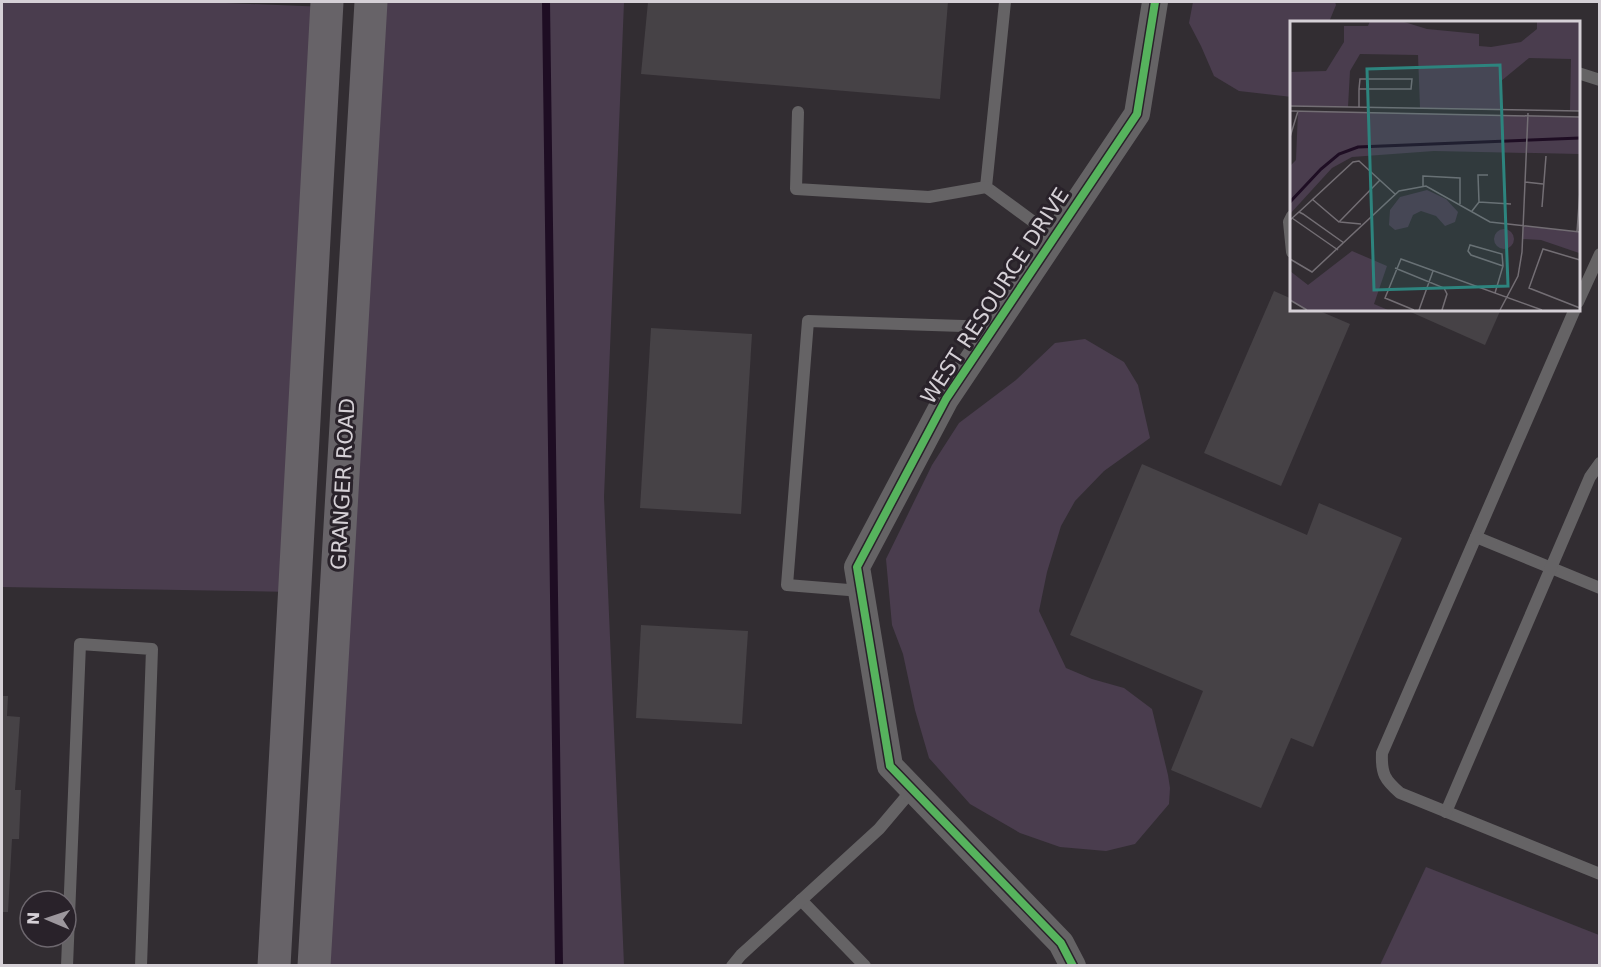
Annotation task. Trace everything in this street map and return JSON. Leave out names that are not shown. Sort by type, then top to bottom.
[{"type":"main road","name":"GRANGER ROAD","points":[[274,966],[327,2]]},
{"type":"main road","name":"GRANGER ROAD","points":[[314,966],[371,2]]},
{"type":"street","name":"WEST RESOURCE DRIVE","points":[[1073,966],[1061,943],[890,766],[857,567],[946,399],[1137,114],[1155,2]]},
{"type":"lane","points":[[986,187],[1005,2]]},
{"type":"lane","points":[[1580,74],[1599,80]]},
{"type":"lane","points":[[798,112],[796,189],[929,197],[986,187],[1054,237]]},
{"type":"lane","points":[[1580,297],[1599,254]]},
{"type":"lane","points":[[1575,310],[1382,753],[1381,769],[1388,783],[1400,793],[1599,874]]},
{"type":"lane","points":[[861,591],[787,585],[808,321],[994,327]]},
{"type":"lane","points":[[1446,812],[1550,568],[1590,477],[1599,463]]},
{"type":"lane","points":[[1476,537],[1599,588]]},
{"type":"lane","points":[[67,966],[80,644],[152,649],[141,966]]},
{"type":"lane","points":[[732,966],[879,829],[912,790]]},
{"type":"lane","points":[[801,900],[865,966]]},
{"type":"shaded area","points":[[2,2],[203,2],[327,7],[295,592],[2,587]]},
{"type":"shaded area","points":[[371,2],[624,2],[604,497],[624,965],[314,966]]},
{"type":"shaded area","points":[[1193,2],[1335,2],[1336,5],[1329,21],[1290,21],[1290,97],[1239,91],[1214,76],[1189,23]]},
{"type":"shaded area","points":[[1085,339],[1124,362],[1138,385],[1150,438],[1104,471],[1075,501],[1061,526],[1047,572],[1039,611],[1066,668],[1092,679],[1124,688],[1152,709],[1170,788],[1169,804],[1135,844],[1106,851],[1060,847],[1020,833],[970,804],[929,758],[915,710],[903,654],[892,625],[886,559],[932,465],[959,423],[1016,380],[1055,343]]},
{"type":"shaded area","points":[[1426,867],[1599,935],[1599,965],[1380,965]]},
{"type":"building","points":[[648,2],[948,2],[940,99],[641,74]]},
{"type":"building","points":[[1274,291],[1290,298],[1290,310],[1317,310],[1350,324],[1281,486],[1204,453]]},
{"type":"building","points":[[1406,310],[1501,310],[1485,345]]},
{"type":"building","points":[[651,328],[752,334],[741,514],[640,508]]},
{"type":"building","points":[[1142,464],[1307,535],[1319,503],[1402,538],[1313,747],[1291,738],[1261,808],[1171,770],[1203,691],[1070,635]]},
{"type":"building","points":[[641,625],[748,631],[742,724],[636,718]]},
{"type":"building","points":[[2,696],[8,696],[7,716],[20,717],[15,790],[21,790],[19,839],[12,839],[8,912],[2,912]]},
{"type":"waterway","points":[[546,2],[559,966]]},
{"type":"cycle path","points":[[1073,966],[1061,943],[890,766],[857,567],[946,399],[1137,114],[1155,2]]}]
